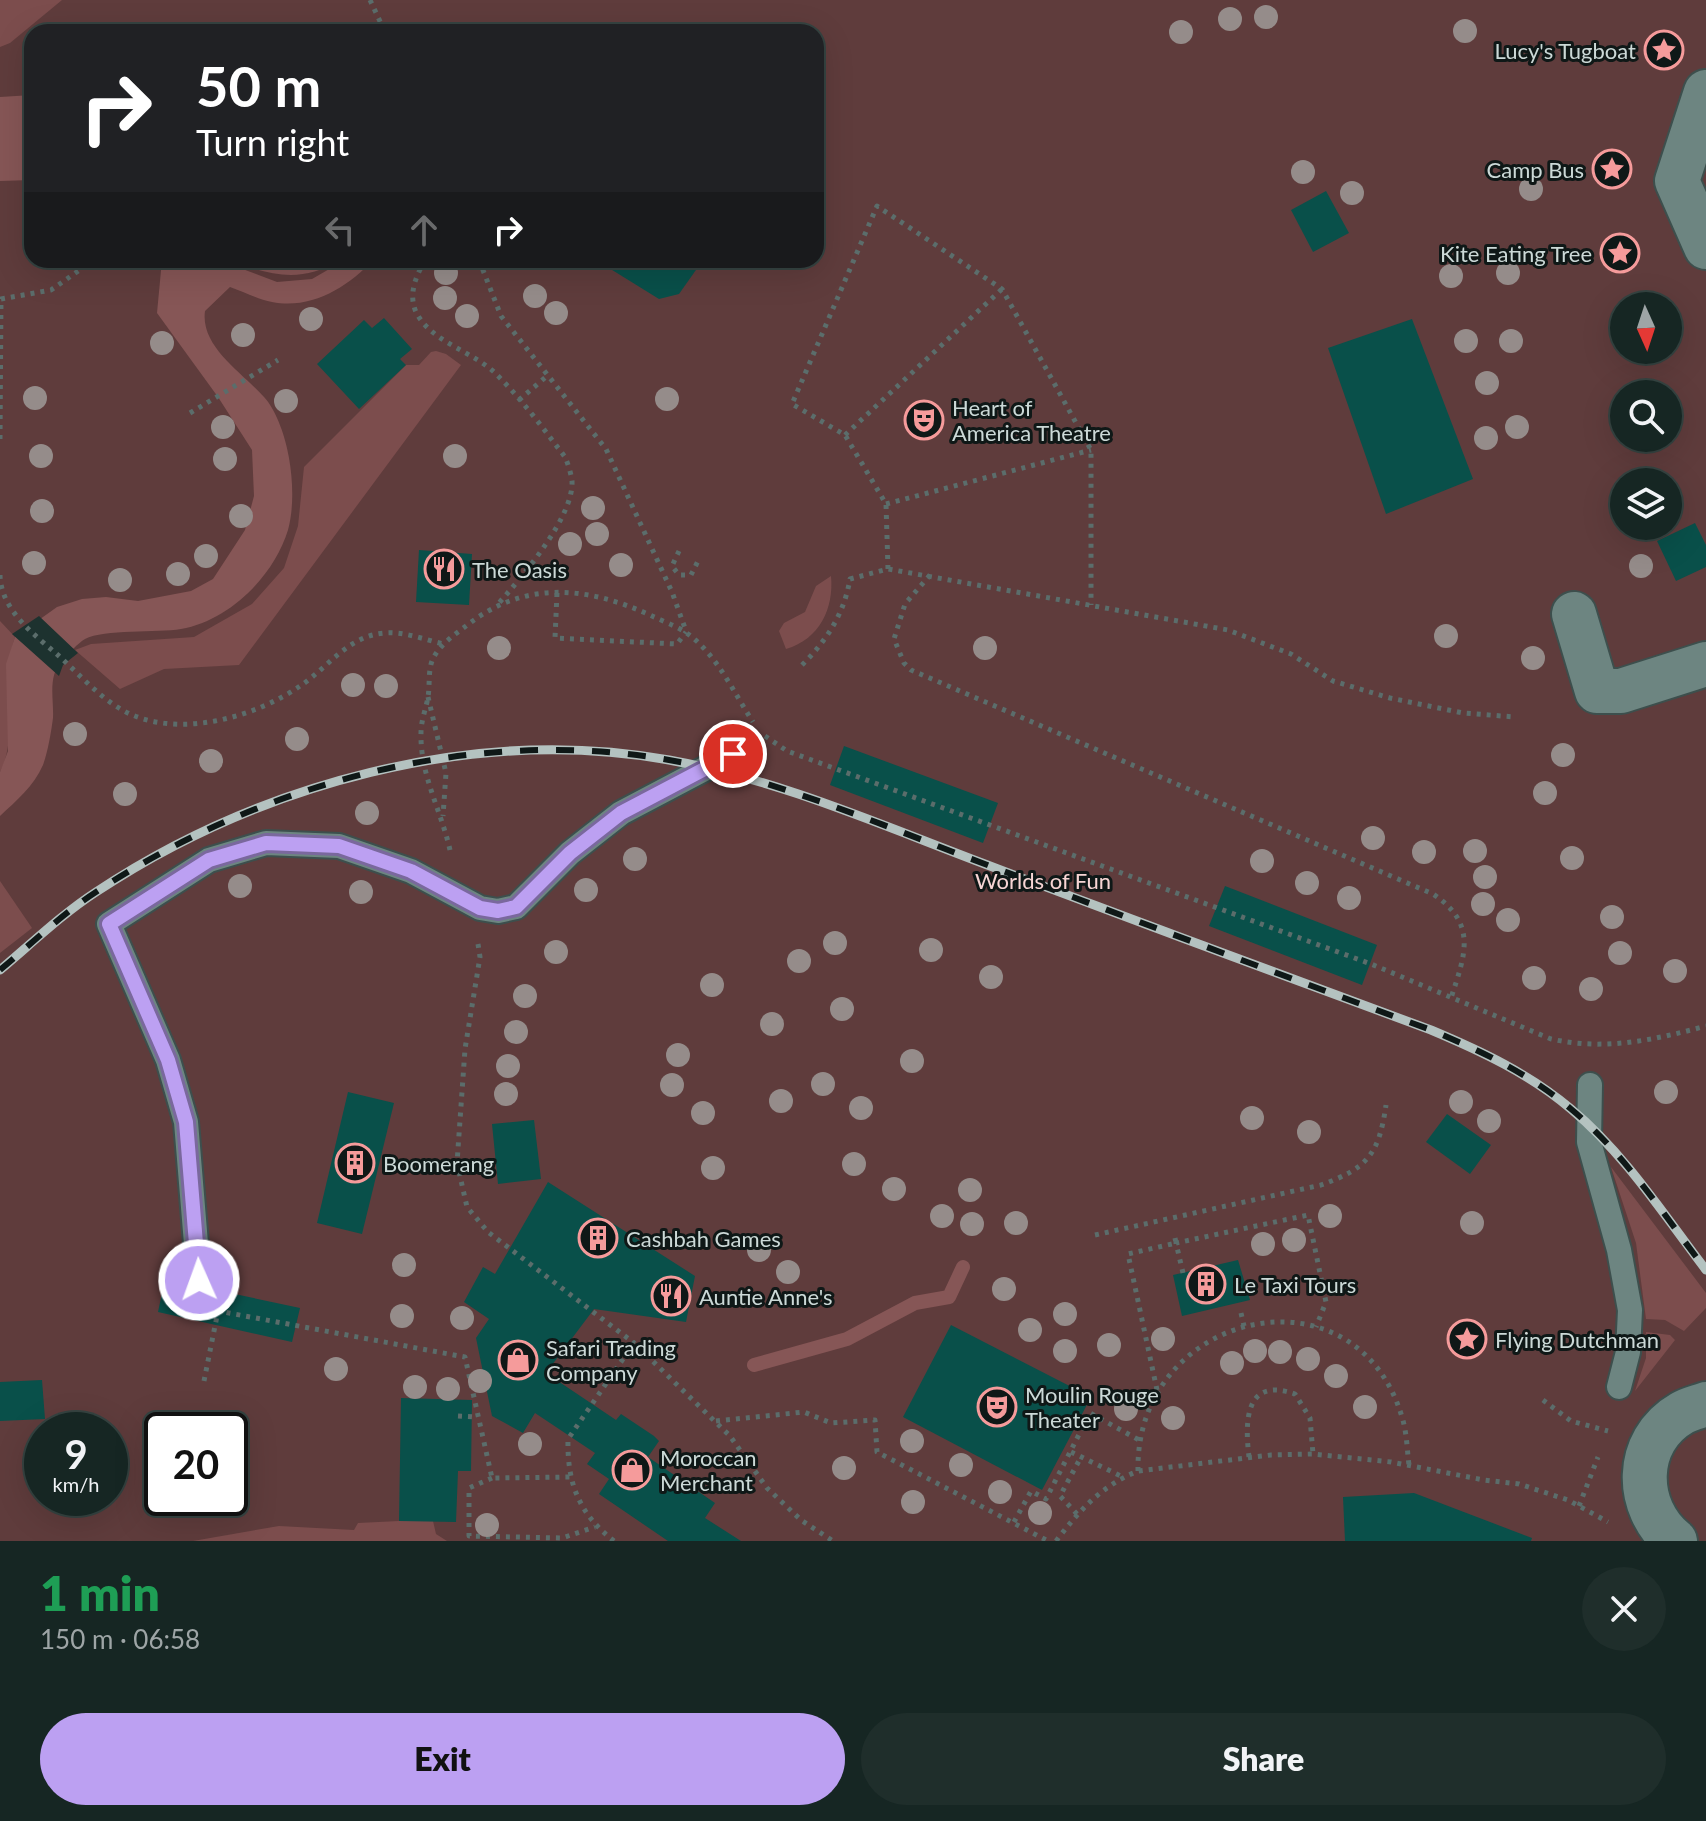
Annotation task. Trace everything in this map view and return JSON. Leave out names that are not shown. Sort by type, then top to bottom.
[{"type":"street","points":[[1706,92],[1677,181],[1706,247]]},
{"type":"street","points":[[1574,614],[1597,691],[1621,691],[1706,664]]},
{"type":"street","points":[[1675,1541],[1661,1529],[1648,1506],[1644,1470],[1652,1445],[1662,1429],[1682,1413],[1706,1404]]},
{"type":"lane","points":[[199,1280],[186,1122],[168,1060],[109,924],[209,860],[266,843],[339,846],[411,871],[488,910],[507,910],[516,907],[570,853],[621,813],[733,754]]},
{"type":"lane","points":[[1590,1085],[1589,1142],[1619,1250],[1630,1310],[1628,1352],[1619,1387]]},
{"type":"path","points":[[369,0],[381,24]]},
{"type":"path","points":[[888,569],[886,504],[845,435],[792,404],[877,206],[1002,289],[1091,450],[1091,605]]},
{"type":"path","points":[[0,439],[1,299],[51,290],[83,268]]},
{"type":"path","points":[[422,268],[413,294],[421,320],[441,337],[480,360],[519,400],[565,457],[571,490],[562,516],[525,572],[497,605],[444,644],[432,661],[423,713],[421,749],[425,776],[442,817],[480,957],[467,1038],[457,1163],[467,1207],[471,1216],[488,1232],[634,1343],[716,1421],[767,1488],[801,1520],[833,1541]]},
{"type":"path","points":[[482,268],[501,316],[606,449],[672,592],[686,632]]},
{"type":"path","points":[[845,435],[1002,289]]},
{"type":"path","points":[[190,413],[278,360]]},
{"type":"path","points":[[519,400],[547,376]]},
{"type":"path","points":[[886,504],[1091,450]]},
{"type":"path","points":[[679,551],[672,566],[679,575]]},
{"type":"path","points":[[679,575],[691,575],[699,559]]},
{"type":"path","points":[[802,665],[820,647],[837,621],[846,603],[850,579],[888,569],[1228,630],[1291,654],[1333,681],[1390,698],[1463,713],[1515,717]]},
{"type":"path","points":[[0,575],[0,584],[17,618],[112,703],[140,718],[180,723],[248,712],[290,693],[345,648],[361,639],[395,633],[444,644]]},
{"type":"path","points":[[672,592],[679,575]]},
{"type":"path","points":[[930,575],[905,604],[894,639],[904,663],[911,670],[1433,894],[1454,914],[1466,940],[1466,952],[1451,998]]},
{"type":"path","points":[[497,605],[515,598],[557,593],[581,593],[618,601],[686,632],[709,654],[759,731],[787,751],[1371,964],[1551,1039],[1570,1043],[1625,1044],[1706,1026]]},
{"type":"path","points":[[557,593],[555,638],[677,644],[686,632]]},
{"type":"path","points":[[428,697],[446,773],[442,817]]},
{"type":"path","points":[[1095,1235],[1321,1185],[1345,1175],[1363,1164],[1376,1149],[1382,1134],[1386,1105]]},
{"type":"path","points":[[1157,1391],[1128,1254],[1176,1241],[1308,1215],[1326,1302],[1316,1327]]},
{"type":"path","points":[[1176,1241],[1183,1273]]},
{"type":"path","points":[[204,1381],[218,1311],[465,1357],[492,1478]]},
{"type":"path","points":[[1241,1313],[1244,1326]]},
{"type":"path","points":[[1138,1471],[1139,1440],[1145,1415],[1157,1391],[1195,1351],[1221,1335],[1244,1326],[1288,1322],[1316,1327],[1346,1340],[1364,1355],[1384,1380],[1402,1417],[1409,1465]]},
{"type":"path","points":[[614,1541],[595,1527],[581,1507],[572,1477],[568,1446],[571,1432],[634,1343]]},
{"type":"path","points":[[1249,1457],[1246,1427],[1250,1406],[1256,1398],[1276,1391],[1295,1394],[1307,1410],[1313,1454]]},
{"type":"path","points":[[1543,1400],[1571,1421],[1608,1432]]},
{"type":"path","points":[[716,1421],[804,1412],[831,1423],[875,1420],[877,1452],[1048,1541]]},
{"type":"path","points":[[1014,1522],[1031,1491],[1046,1499],[1090,1413],[1139,1440]]},
{"type":"path","points":[[458,1416],[476,1417]]},
{"type":"path","points":[[1062,1452],[1070,1449]]},
{"type":"path","points":[[1070,1449],[1123,1477]]},
{"type":"path","points":[[1056,1541],[1104,1487],[1138,1471],[1249,1457],[1313,1454],[1409,1465],[1519,1484],[1568,1500],[1615,1526]]},
{"type":"path","points":[[1077,1514],[1060,1496],[1081,1457]]},
{"type":"path","points":[[572,1477],[492,1478],[469,1488],[469,1536],[562,1538],[595,1527]]},
{"type":"green space","name":"Worlds of Fun","points":[[0,0],[1706,0],[1706,1541],[0,1541]]},
{"type":"shaded area","points":[[0,0],[62,0],[33,24],[24,24],[24,31],[0,47]]},
{"type":"shaded area","points":[[24,96],[24,180],[0,181],[0,97]]},
{"type":"shaded area","points":[[161,268],[240,268],[277,282],[312,279],[331,268],[364,268],[328,294],[301,303],[272,302],[230,287],[205,311],[205,324],[216,348],[269,403],[277,417],[290,467],[292,494],[288,530],[261,579],[247,594],[216,617],[181,629],[94,636],[76,646],[55,673],[53,718],[43,765],[30,786],[0,816],[0,772],[8,751],[6,664],[15,637],[57,607],[82,599],[106,597],[138,601],[191,591],[213,579],[245,530],[254,496],[252,450],[157,313]]},
{"type":"shaded area","points":[[253,268],[324,268],[292,275]]},
{"type":"shaded area","points":[[436,351],[461,365],[239,665],[164,669],[120,689],[75,650],[91,644],[194,637],[252,604],[284,568],[298,526],[304,467],[406,365],[419,365],[431,352]]},
{"type":"shaded area","points":[[831,576],[830,600],[822,621],[808,638],[786,649],[779,631],[784,623],[805,612],[816,586]]},
{"type":"shaded area","points":[[0,621],[15,637],[9,671],[9,741],[0,772]]},
{"type":"shaded area","points":[[0,881],[32,928],[0,953]]},
{"type":"shaded area","points":[[1611,1167],[1706,1293],[1706,1308],[1684,1331],[1665,1320],[1646,1319],[1636,1243]]},
{"type":"shaded area","points":[[1646,1332],[1670,1335],[1675,1340],[1635,1391],[1646,1358]]},
{"type":"shaded area","points":[[433,1521],[436,1534],[447,1541],[193,1541],[279,1526],[354,1530],[358,1523]]},
{"type":"pier","points":[[39,616],[78,653],[63,665],[59,676],[12,634]]},
{"type":"building","points":[[1326,191],[1349,233],[1313,252],[1291,210]]},
{"type":"building","points":[[609,268],[697,268],[679,294],[659,299]]},
{"type":"building","points":[[384,318],[412,349],[400,359],[406,365],[359,409],[317,364],[364,320],[372,328]]},
{"type":"building","points":[[1412,319],[1473,479],[1386,514],[1328,348]]},
{"type":"building","points":[[1695,523],[1706,545],[1706,567],[1676,581],[1657,541],[1682,540],[1682,529]]},
{"type":"building","name":"The Oasis","points":[[419,550],[472,554],[469,605],[416,602]]},
{"type":"building","points":[[844,746],[998,803],[983,843],[830,785]]},
{"type":"building","points":[[1225,886],[1377,945],[1362,985],[1209,926]]},
{"type":"building","name":"Boomerang","points":[[348,1092],[394,1103],[362,1234],[317,1223]]},
{"type":"building","points":[[1447,1114],[1491,1145],[1470,1174],[1426,1142]]},
{"type":"building","points":[[534,1120],[541,1179],[498,1184],[492,1124]]},
{"type":"building","points":[[548,1182],[695,1276],[686,1322],[594,1309],[546,1373],[616,1420],[621,1414],[654,1436],[659,1441],[648,1457],[715,1503],[705,1518],[741,1541],[668,1541],[599,1494],[609,1479],[587,1464],[595,1453],[535,1413],[523,1433],[492,1416],[476,1338],[489,1319],[464,1302],[483,1267],[495,1274]]},
{"type":"building","name":"Le Taxi Tours","points":[[1238,1260],[1250,1300],[1182,1316],[1173,1275]]},
{"type":"building","points":[[165,1279],[185,1283],[193,1294],[201,1295],[211,1289],[300,1308],[292,1342],[158,1312]]},
{"type":"building","name":"Moulin Rouge Theater","points":[[951,1325],[1091,1397],[1042,1490],[903,1417]]},
{"type":"building","points":[[42,1380],[44,1412],[24,1412],[24,1420],[0,1421],[0,1382]]},
{"type":"building","points":[[401,1398],[472,1400],[471,1471],[458,1471],[456,1522],[399,1521]]},
{"type":"building","points":[[1414,1493],[1532,1538],[1531,1541],[1345,1541],[1343,1497]]},
{"type":"waterway","points":[[754,1365],[847,1339],[915,1303],[949,1297],[963,1267]]},
{"type":"railway","points":[[0,970],[83,901],[159,854],[227,821],[298,794],[370,772],[445,758],[520,751],[595,751],[669,760],[753,780],[835,807],[1431,1030],[1486,1055],[1539,1085],[1590,1126],[1643,1185],[1706,1270]]},
{"type":"place","name":"Lucy's Tugboat","points":[[1664,50]]},
{"type":"place","name":"Camp Bus","points":[[1612,169]]},
{"type":"place","name":"Kite Eating Tree","points":[[1620,253]]},
{"type":"place","name":"Heart of America Theatre","points":[[924,420]]},
{"type":"place","name":"The Oasis","points":[[444,569]]},
{"type":"place","name":"Boomerang","points":[[355,1163]]},
{"type":"place","name":"Cashbah Games","points":[[598,1238]]},
{"type":"place","name":"Le Taxi Tours","points":[[1206,1284]]},
{"type":"place","name":"Auntie Anne's","points":[[671,1296]]},
{"type":"place","name":"Flying Dutchman","points":[[1467,1339]]},
{"type":"place","name":"Safari Trading Company","points":[[518,1360]]},
{"type":"place","name":"Moulin Rouge Theater","points":[[997,1407]]},
{"type":"place","name":"Moroccan Merchant","points":[[632,1470]]},
{"type":"route","points":[[199,1280],[186,1122],[168,1060],[109,924],[209,860],[266,843],[339,846],[411,871],[480,908],[507,910],[516,907],[570,853],[621,813],[733,754]]}]
